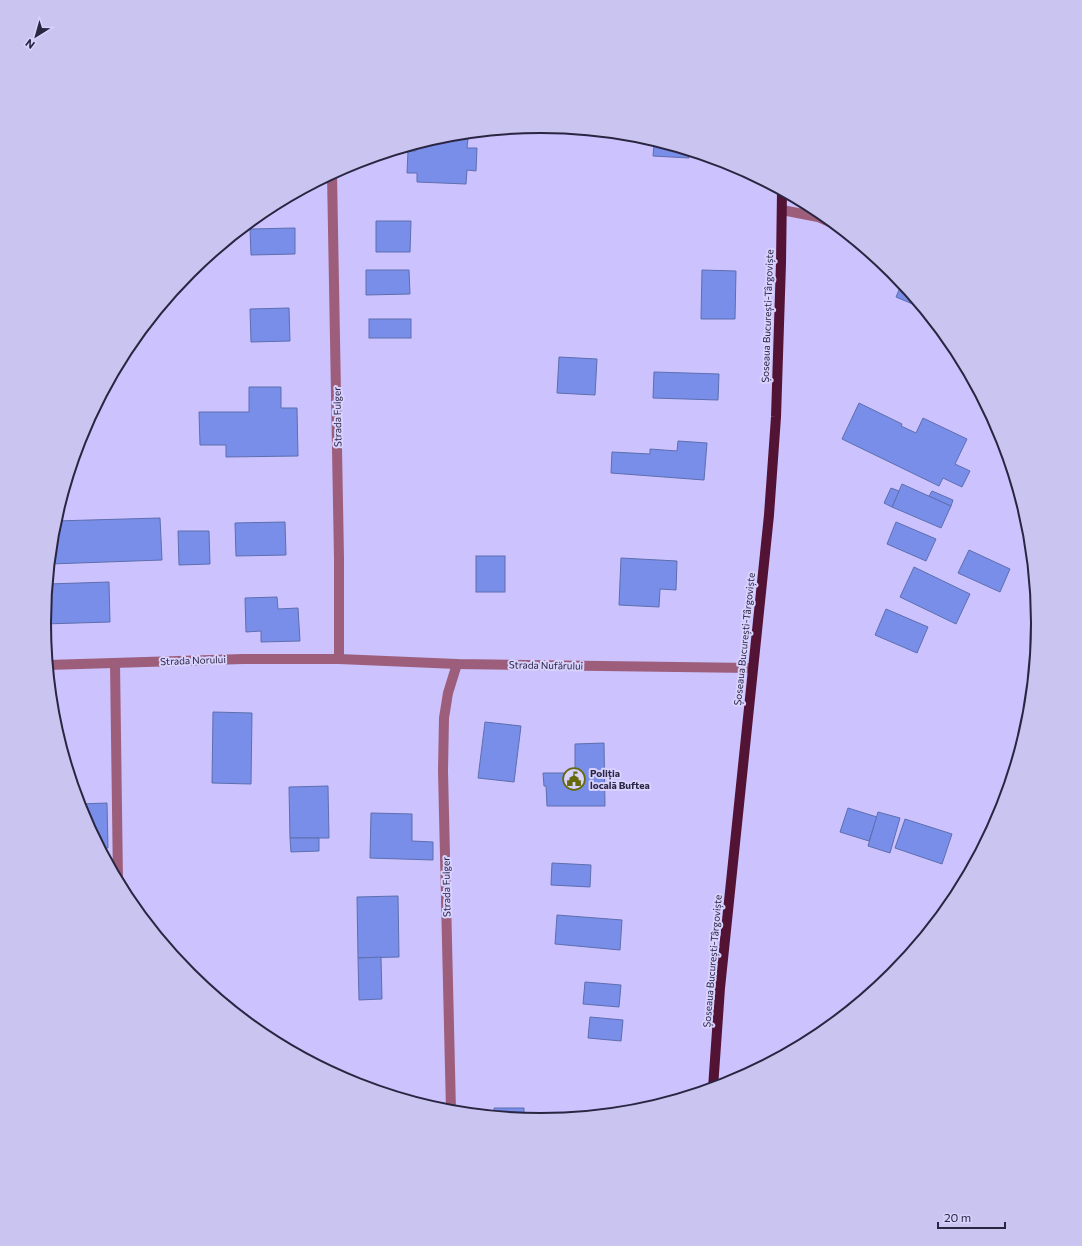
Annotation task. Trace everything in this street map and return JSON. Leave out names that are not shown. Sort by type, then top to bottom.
[{"type":"main road","name":"Șoseaua București-Târgoviște","points":[[713,1082],[720,988],[769,515],[776,417],[782,263],[782,197]]},
{"type":"street","name":"Strada Fulger","points":[[332,180],[338,495],[339,659]]},
{"type":"street","points":[[782,210],[813,216]]},
{"type":"street","name":"Strada Norului","points":[[53,665],[243,659],[339,659]]},
{"type":"street","name":"Strada Nufărului","points":[[339,659],[457,664],[752,668]]},
{"type":"street","points":[[114,663],[118,869]]},
{"type":"street","name":"Strada Fulger","points":[[451,1105],[443,771],[444,718],[448,693],[457,664]]},
{"type":"building","points":[[468,138],[467,148],[477,148],[476,171],[467,170],[466,184],[417,182],[417,173],[407,173],[408,152],[416,151],[416,149],[445,142]]},
{"type":"building","points":[[654,146],[689,156],[689,158],[653,156]]},
{"type":"building","points":[[376,221],[411,221],[410,252],[376,252]]},
{"type":"building","points":[[295,228],[295,254],[251,255],[250,229]]},
{"type":"building","points":[[366,270],[409,270],[410,294],[366,295]]},
{"type":"building","points":[[702,270],[736,271],[735,319],[701,319]]},
{"type":"building","points":[[899,290],[912,304],[896,297]]},
{"type":"building","points":[[289,308],[290,341],[251,342],[250,309]]},
{"type":"building","points":[[369,319],[411,319],[411,338],[369,338]]},
{"type":"building","points":[[559,357],[597,359],[595,395],[557,393]]},
{"type":"building","points":[[654,372],[719,374],[718,400],[653,398]]},
{"type":"building","points":[[249,387],[281,387],[281,408],[297,408],[298,456],[226,457],[226,445],[200,445],[199,412],[249,412]]},
{"type":"building","points":[[859,403],[902,424],[901,426],[916,433],[923,418],[967,439],[955,464],[970,471],[962,487],[943,478],[939,486],[842,439]]},
{"type":"building","points":[[678,441],[707,443],[704,480],[611,473],[612,452],[650,454],[650,449],[677,451]]},
{"type":"building","points":[[902,484],[951,506],[941,528],[892,507]]},
{"type":"building","points":[[891,488],[899,491],[892,507],[884,503]]},
{"type":"building","points":[[932,491],[953,500],[951,506],[929,496]]},
{"type":"building","points":[[160,518],[162,560],[55,564],[62,521]]},
{"type":"building","points":[[285,522],[286,555],[236,556],[235,523]]},
{"type":"building","points":[[896,522],[936,539],[926,561],[887,544]]},
{"type":"building","points":[[178,531],[209,531],[210,564],[179,565]]},
{"type":"building","points":[[969,550],[1010,569],[1000,592],[958,573]]},
{"type":"building","points":[[476,556],[505,556],[505,592],[476,592]]},
{"type":"building","points":[[621,558],[677,561],[676,590],[660,589],[659,607],[619,605]]},
{"type":"building","points":[[914,567],[970,594],[956,624],[900,597]]},
{"type":"building","points":[[109,582],[110,622],[51,624],[53,584]]},
{"type":"building","points":[[277,597],[278,609],[298,608],[300,641],[261,642],[261,631],[246,632],[245,598]]},
{"type":"building","points":[[886,609],[928,627],[917,653],[875,635]]},
{"type":"building","points":[[213,712],[252,713],[251,784],[212,783]]},
{"type":"building","points":[[485,722],[521,726],[514,782],[478,778]]},
{"type":"building","name":"Poliția locală Buftea","points":[[604,743],[605,806],[547,806],[546,786],[544,786],[543,773],[575,773],[575,744]]},
{"type":"building","points":[[328,786],[329,838],[290,838],[289,787]]},
{"type":"building","points":[[107,803],[108,848],[106,848],[102,840],[85,804]]},
{"type":"building","points":[[848,808],[877,817],[869,841],[840,832]]},
{"type":"building","points":[[878,812],[900,818],[890,853],[868,846]]},
{"type":"building","points":[[371,813],[412,814],[412,841],[433,842],[433,860],[370,858]]},
{"type":"building","points":[[905,819],[952,834],[942,864],[895,848]]},
{"type":"building","points":[[290,838],[319,838],[319,851],[291,852]]},
{"type":"building","points":[[552,863],[591,865],[590,887],[551,885]]},
{"type":"building","points":[[398,896],[399,957],[358,958],[357,897]]},
{"type":"building","points":[[557,915],[622,920],[620,950],[555,944]]},
{"type":"building","points":[[381,957],[382,999],[359,1000],[358,958]]},
{"type":"building","points":[[585,982],[621,985],[619,1007],[583,1004]]},
{"type":"building","points":[[590,1017],[623,1020],[621,1041],[588,1038]]},
{"type":"building","points":[[494,1108],[524,1108],[524,1112],[494,1111]]},
{"type":"place","name":"Poliția locală Buftea","points":[[574,779]]}]
